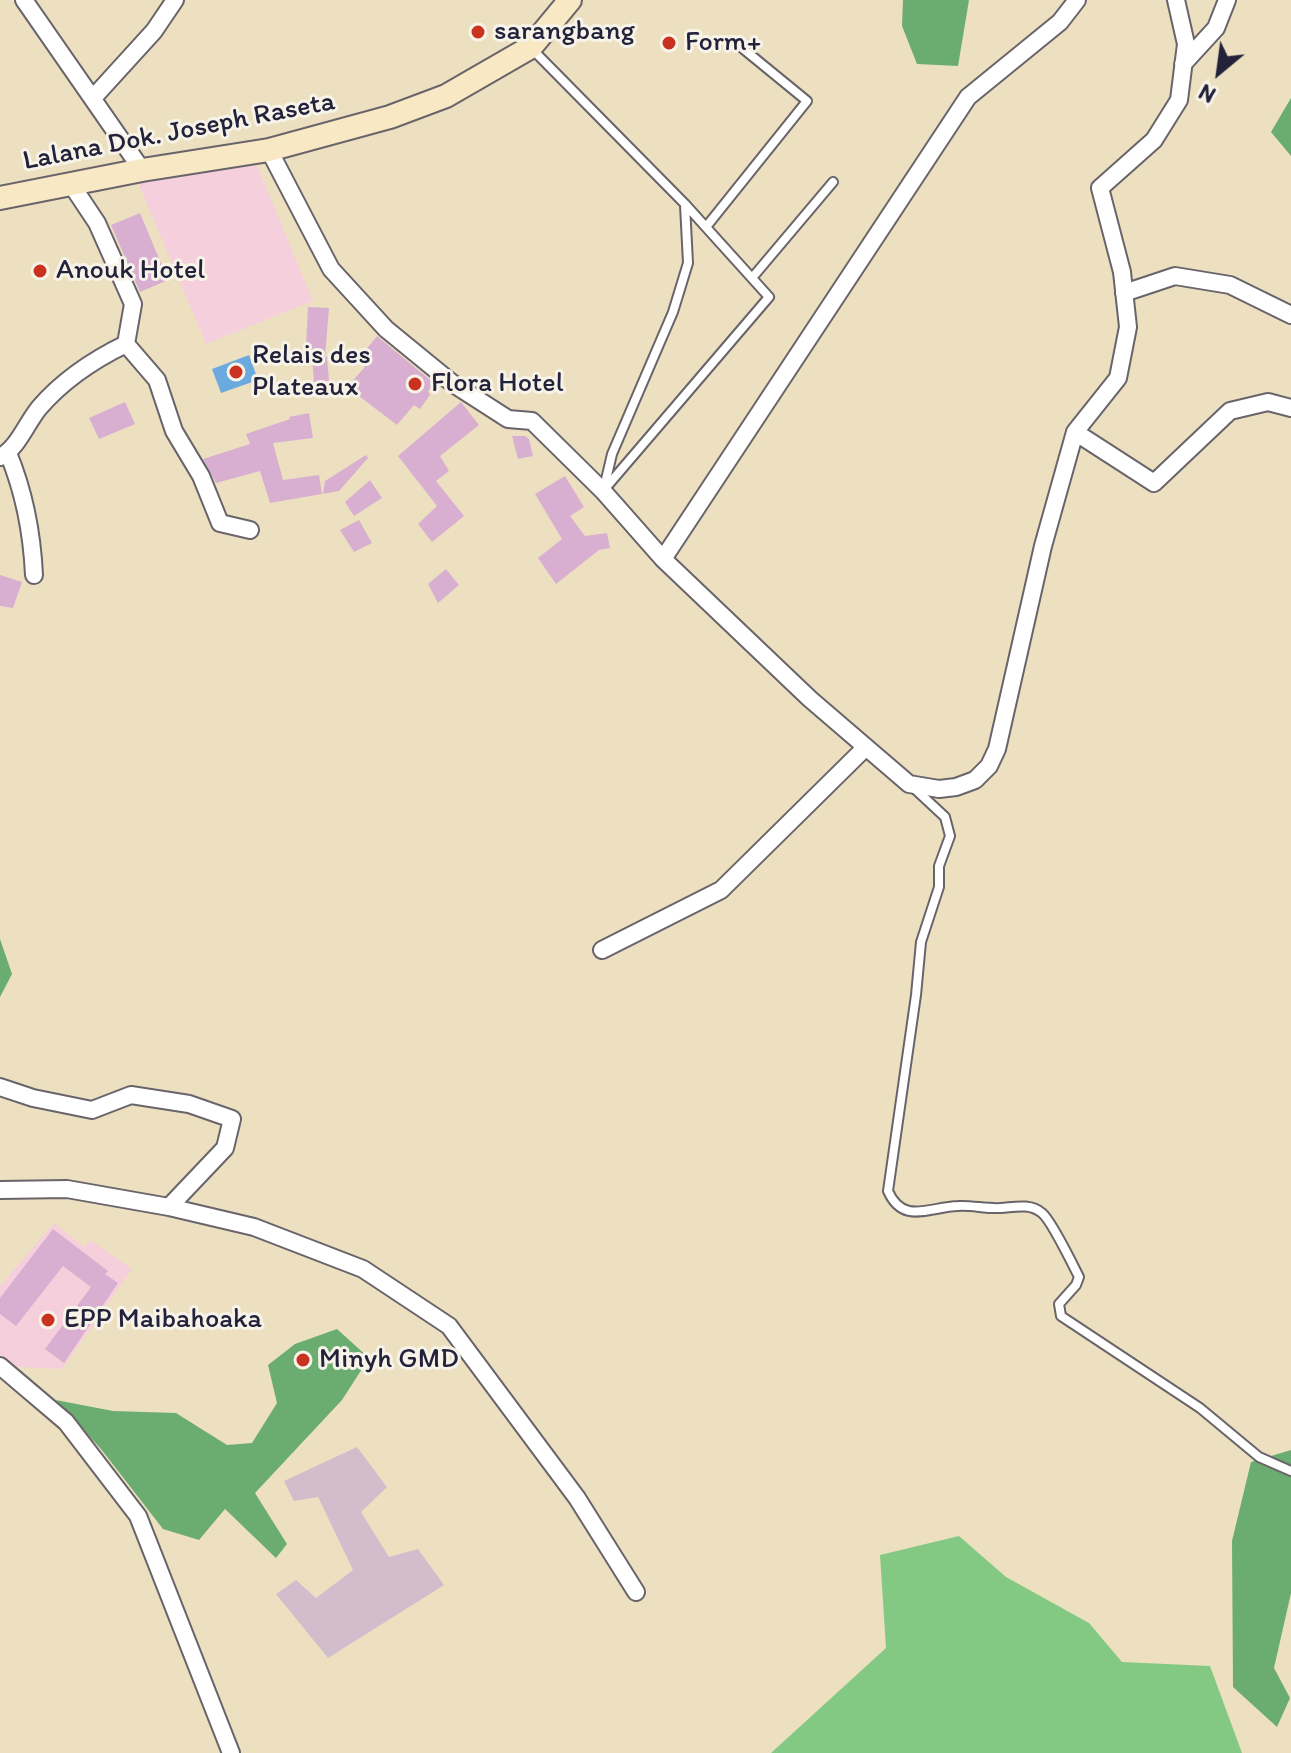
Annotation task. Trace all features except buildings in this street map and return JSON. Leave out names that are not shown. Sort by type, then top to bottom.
[{"type":"main road","name":"Lalana Dok. Joseph Raseta","points":[[0,198],[142,170],[269,150],[347,130],[446,96],[531,47],[570,0]]},
{"type":"street","points":[[24,0],[142,170]]},
{"type":"street","points":[[93,98],[154,31],[175,0]]},
{"type":"street","points":[[663,559],[968,97],[1060,22],[1077,0]]},
{"type":"street","points":[[269,150],[331,269],[386,329],[452,383],[508,419],[532,421],[603,491],[663,559],[810,699],[909,784],[939,789],[956,787],[975,780],[989,766],[997,749],[1043,546],[1075,432],[1118,378],[1128,327],[1122,272],[1100,188],[1154,140],[1179,100],[1186,44],[1176,0]]},
{"type":"street","points":[[1183,64],[1216,28],[1227,0]]},
{"type":"street","points":[[71,184],[97,223],[133,304],[126,344]]},
{"type":"street","points":[[1124,293],[1175,276],[1230,285],[1291,315]]},
{"type":"street","points":[[34,575],[32,535],[22,488],[4,455],[40,407],[89,363],[126,344]]},
{"type":"street","points":[[126,344],[157,380],[174,431],[201,476],[220,523],[250,530]]},
{"type":"street","points":[[1075,432],[1154,483],[1230,411],[1268,402],[1291,408]]},
{"type":"street","points":[[602,950],[721,890],[866,747]]},
{"type":"street","points":[[0,1087],[33,1098],[92,1110],[131,1095],[189,1104],[232,1119],[225,1148],[169,1207]]},
{"type":"street","points":[[0,1190],[67,1189],[169,1207],[254,1227],[363,1269],[449,1326],[577,1498],[636,1592]]},
{"type":"street","points":[[0,1366],[66,1422],[138,1516],[231,1753]]},
{"type":"lane","points":[[531,47],[685,204],[769,297],[603,491]]},
{"type":"lane","points":[[706,227],[807,101],[741,47]]},
{"type":"lane","points":[[752,278],[833,182]]},
{"type":"lane","points":[[603,491],[612,454],[673,312],[688,263],[685,204]]},
{"type":"lane","points":[[909,784],[942,813],[950,836],[939,866],[939,887],[926,921],[919,954],[888,1191],[894,1204],[908,1211],[961,1206],[1016,1206],[1043,1213],[1079,1277],[1059,1304],[1061,1316],[1200,1408],[1259,1457],[1291,1471]]},
{"type":"shaded area","points":[[254,158],[313,301],[206,344],[137,180]]},
{"type":"shaded area","name":"EPP Maibahoaka","points":[[54,1223],[84,1247],[90,1240],[132,1269],[62,1369],[18,1367],[0,1354],[0,1286]]},
{"type":"shaded area","points":[[357,1447],[387,1487],[361,1512],[389,1557],[418,1549],[444,1585],[328,1658],[276,1594],[296,1580],[316,1598],[353,1570],[318,1497],[294,1501],[284,1481]]},
{"type":"green space","points":[[903,0],[969,0],[958,66],[917,64],[902,26]]},
{"type":"green space","points":[[1291,98],[1291,156],[1271,132]]},
{"type":"green space","points":[[0,939],[12,974],[0,997]]},
{"type":"green space","points":[[337,1329],[369,1358],[342,1400],[255,1493],[287,1544],[276,1558],[225,1509],[199,1540],[163,1529],[101,1449],[56,1400],[113,1411],[176,1413],[227,1445],[252,1443],[277,1403],[268,1365],[295,1344]]},
{"type":"green space","points":[[1291,1450],[1291,1593],[1274,1668],[1290,1698],[1277,1727],[1233,1687],[1232,1541],[1251,1462]]},
{"type":"green space","points":[[959,1536],[1006,1577],[1089,1623],[1122,1662],[1210,1666],[1242,1753],[771,1753],[886,1648],[880,1555]]},
{"type":"water","points":[[249,355],[258,380],[221,393],[212,369]]},
{"type":"place","name":"sarangbang","points":[[478,32]]},
{"type":"place","name":"Form+","points":[[669,43]]},
{"type":"place","name":"Anouk Hotel","points":[[40,271]]},
{"type":"place","name":"Relais des Plateaux","points":[[236,372]]},
{"type":"place","name":"Flora Hotel","points":[[415,384]]},
{"type":"place","name":"EPP Maibahoaka","points":[[48,1320]]},
{"type":"place","name":"Minyh GMD","points":[[303,1360]]}]
